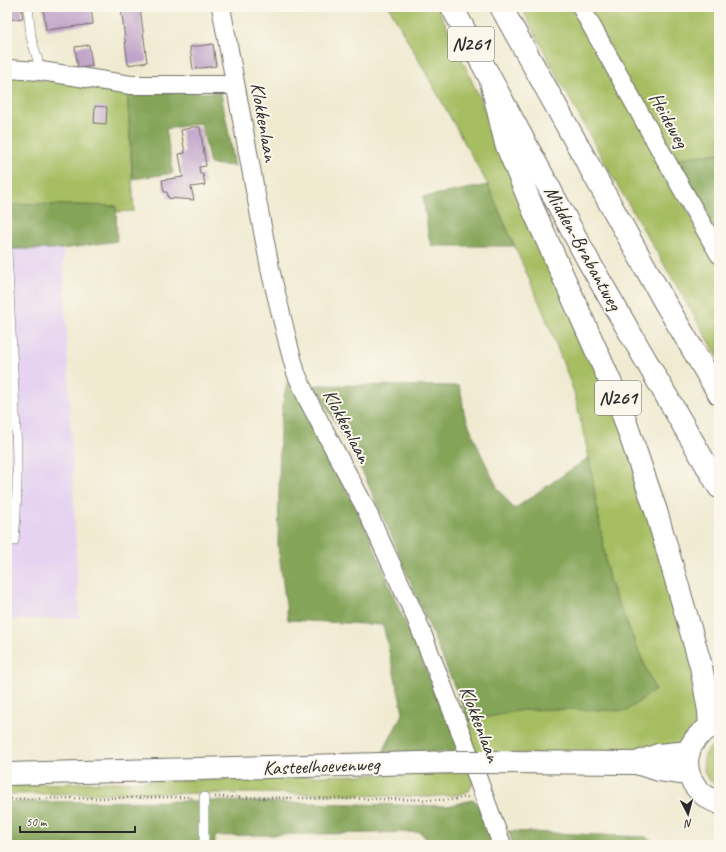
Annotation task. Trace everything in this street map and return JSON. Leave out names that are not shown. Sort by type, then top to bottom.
[{"type":"main road","name":"Midden-Brabantweg","points":[[452,7],[589,262],[719,487]]},
{"type":"main road","name":"N261","points":[[500,7],[660,294],[719,394]]},
{"type":"main road","name":"N261","points":[[491,81],[506,144],[617,397],[656,511],[701,666],[709,711],[714,725]]},
{"type":"main road","points":[[714,725],[700,733],[693,742],[688,752],[687,762],[688,774],[700,793],[719,803]]},
{"type":"main road","name":"Kasteelhoevenweg","points":[[636,763],[658,755],[688,752]]},
{"type":"main road","name":"Kasteelhoevenweg","points":[[7,774],[456,762],[636,763],[659,770],[688,774]]},
{"type":"street","name":"Klokkenlaan","points":[[221,7],[271,273],[288,346],[296,373],[308,400],[365,507],[416,618],[502,845]]},
{"type":"street","name":"Heideweg","points":[[582,7],[719,254]]},
{"type":"street","points":[[7,69],[41,71],[131,85],[235,85]]},
{"type":"lane","points":[[28,7],[31,37],[41,71]]},
{"type":"lane","points":[[7,251],[11,412],[18,456],[17,508],[14,541],[7,541]]},
{"type":"lane","points":[[204,797],[204,845]]},
{"type":"path","points":[[7,799],[204,797],[450,800],[482,792]]},
{"type":"shaded area","points":[[7,249],[63,249],[79,618],[7,620]]},
{"type":"green space","points":[[389,7],[437,7],[515,176],[634,453],[697,668],[700,725],[679,747],[615,756],[473,752],[469,721],[522,710],[564,709],[655,690],[609,581],[589,457],[574,392],[545,316],[488,185]]},
{"type":"green space","points":[[521,7],[575,7],[719,266],[719,358],[612,176]]},
{"type":"green space","points":[[588,7],[719,7],[719,153],[681,158],[673,162]]},
{"type":"green space","points":[[7,75],[127,91],[134,211],[116,212],[116,206],[29,204],[7,205]]},
{"type":"green space","points":[[127,91],[221,93],[235,166],[210,164],[201,123],[166,129],[173,173],[133,179]]},
{"type":"green space","points":[[719,153],[719,227],[710,227],[673,162],[681,158]]},
{"type":"green space","points":[[488,185],[514,246],[432,246],[429,239],[423,197]]},
{"type":"green space","points":[[29,204],[116,206],[117,241],[63,249],[7,249],[7,205]]},
{"type":"green space","points":[[289,374],[370,537],[399,609],[462,751],[382,754],[403,712],[383,625],[288,620],[278,546],[280,430],[284,397]]},
{"type":"green space","points":[[315,385],[459,386],[464,413],[481,454],[498,489],[514,509],[589,457],[609,581],[655,690],[626,711],[564,709],[522,710],[469,721],[365,477]]},
{"type":"green space","points":[[719,742],[719,787],[707,778],[703,764],[707,751]]},
{"type":"green space","points":[[470,772],[473,782],[469,791],[456,795],[428,797],[265,793],[7,794],[7,785]]},
{"type":"green space","points":[[472,800],[480,803],[492,827],[490,845],[431,844],[420,832],[215,836],[215,845],[7,845],[7,802],[214,801],[448,806]]},
{"type":"green space","points":[[508,831],[646,837],[659,845],[513,845]]},
{"type":"building","points":[[7,7],[21,7],[23,18],[7,20]]},
{"type":"building","points":[[43,7],[91,7],[93,24],[46,30]]},
{"type":"building","points":[[121,7],[140,7],[147,62],[128,65]]},
{"type":"building","points":[[213,44],[216,66],[193,69],[190,47]]},
{"type":"building","points":[[89,45],[92,66],[78,68],[75,47]]},
{"type":"building","points":[[95,106],[107,107],[106,124],[94,123]]},
{"type":"building","points":[[191,127],[200,127],[206,166],[199,167],[200,174],[203,174],[205,185],[191,187],[194,200],[168,198],[167,192],[164,192],[162,180],[183,177],[179,154],[185,153],[181,130]]}]
